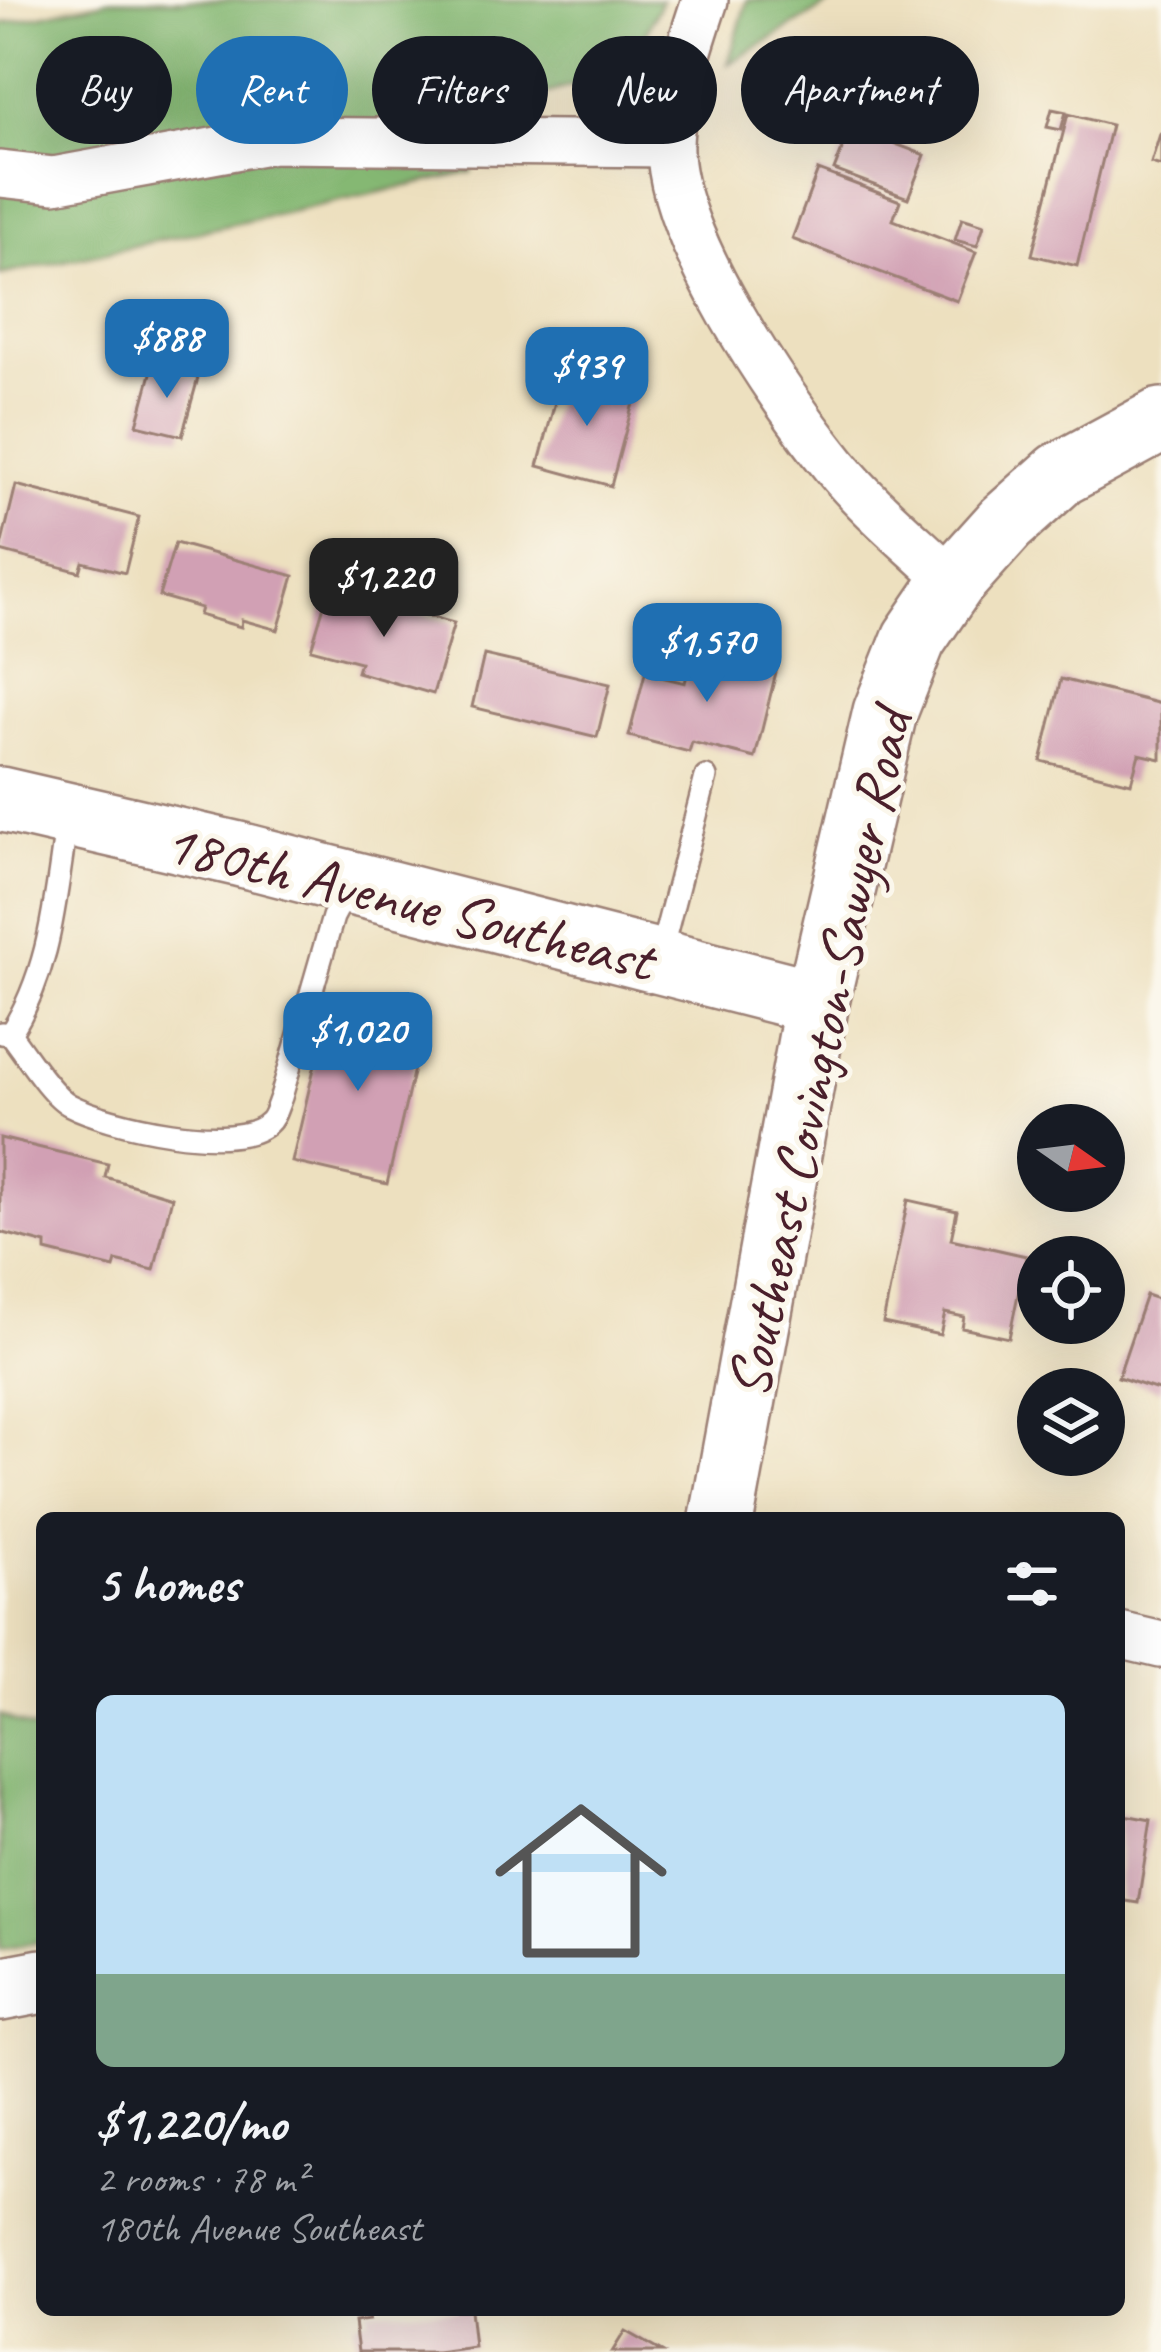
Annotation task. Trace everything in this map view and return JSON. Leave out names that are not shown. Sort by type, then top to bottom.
[{"type":"street","points":[[693,36],[705,0]]},
{"type":"street","points":[[0,174],[54,180],[273,140],[572,143]]},
{"type":"street","points":[[669,144],[678,200],[695,250],[770,375],[837,469],[953,582]]},
{"type":"street","name":"Southeast Covington-Sawyer Road","points":[[723,1512],[817,1002],[885,712],[914,639],[953,582],[1061,474],[1161,420]]},
{"type":"street","name":"180th Avenue Southeast","points":[[0,799],[817,1002]]},
{"type":"street","points":[[1125,1637],[1161,1646]]},
{"type":"street","points":[[0,1989],[36,1982]]},
{"type":"lane","points":[[658,962],[706,777]]},
{"type":"lane","points":[[68,817],[33,998],[5,1034],[65,1104],[144,1130],[209,1138],[255,1130],[270,1122],[333,917],[351,883]]},
{"type":"green space","points":[[110,0],[662,0],[644,36],[572,36],[572,86],[548,93],[548,36],[372,36],[372,144],[474,144],[472,172],[0,275],[0,24]]},
{"type":"green space","points":[[747,0],[836,0],[775,36],[741,36],[741,56],[728,64]]},
{"type":"green space","points":[[0,1715],[36,1730],[36,1942],[0,1950]]},
{"type":"building","points":[[1052,109],[1066,112],[1061,130],[1047,127]]},
{"type":"building","points":[[1068,114],[1111,125],[1077,266],[1032,255]]},
{"type":"building","points":[[1161,135],[1161,166],[1151,163]]},
{"type":"building","points":[[844,144],[896,144],[925,155],[908,198],[834,170]]},
{"type":"building","points":[[818,170],[900,201],[893,220],[976,252],[957,301],[792,239]]},
{"type":"building","points":[[962,218],[984,225],[977,246],[955,240]]},
{"type":"building","points":[[153,366],[198,378],[182,436],[137,425]]},
{"type":"building","points":[[563,372],[636,392],[611,486],[538,466]]},
{"type":"building","points":[[16,485],[139,517],[125,573],[83,562],[80,572],[0,551]]},
{"type":"building","points":[[175,543],[294,576],[278,630],[242,620],[241,627],[199,615],[201,608],[159,596]]},
{"type":"building","points":[[329,589],[454,623],[433,694],[357,672],[360,662],[311,649]]},
{"type":"building","points":[[694,647],[777,668],[755,758],[692,742],[689,752],[629,736],[645,673],[685,683]]},
{"type":"building","points":[[484,655],[610,684],[597,737],[472,707]]},
{"type":"building","points":[[1061,679],[1161,704],[1161,759],[1139,754],[1131,783],[1041,761]]},
{"type":"building","points":[[329,1005],[424,1026],[387,1184],[292,1162]]},
{"type":"building","points":[[0,1138],[108,1164],[105,1177],[172,1197],[154,1270],[116,1261],[114,1268],[46,1251],[46,1244],[0,1232]]},
{"type":"building","points":[[908,1200],[957,1211],[951,1239],[1017,1254],[1017,1299],[1009,1338],[962,1328],[964,1317],[945,1313],[940,1335],[883,1323]]},
{"type":"building","points":[[1146,1295],[1161,1300],[1161,1391],[1125,1379],[1125,1368],[1121,1368]]},
{"type":"building","points":[[1125,1815],[1151,1820],[1138,1903],[1125,1901]]},
{"type":"building","points":[[369,2316],[471,2316],[474,2347],[358,2352],[354,2322],[369,2320]]},
{"type":"building","points":[[625,2331],[662,2352],[612,2352]]}]
